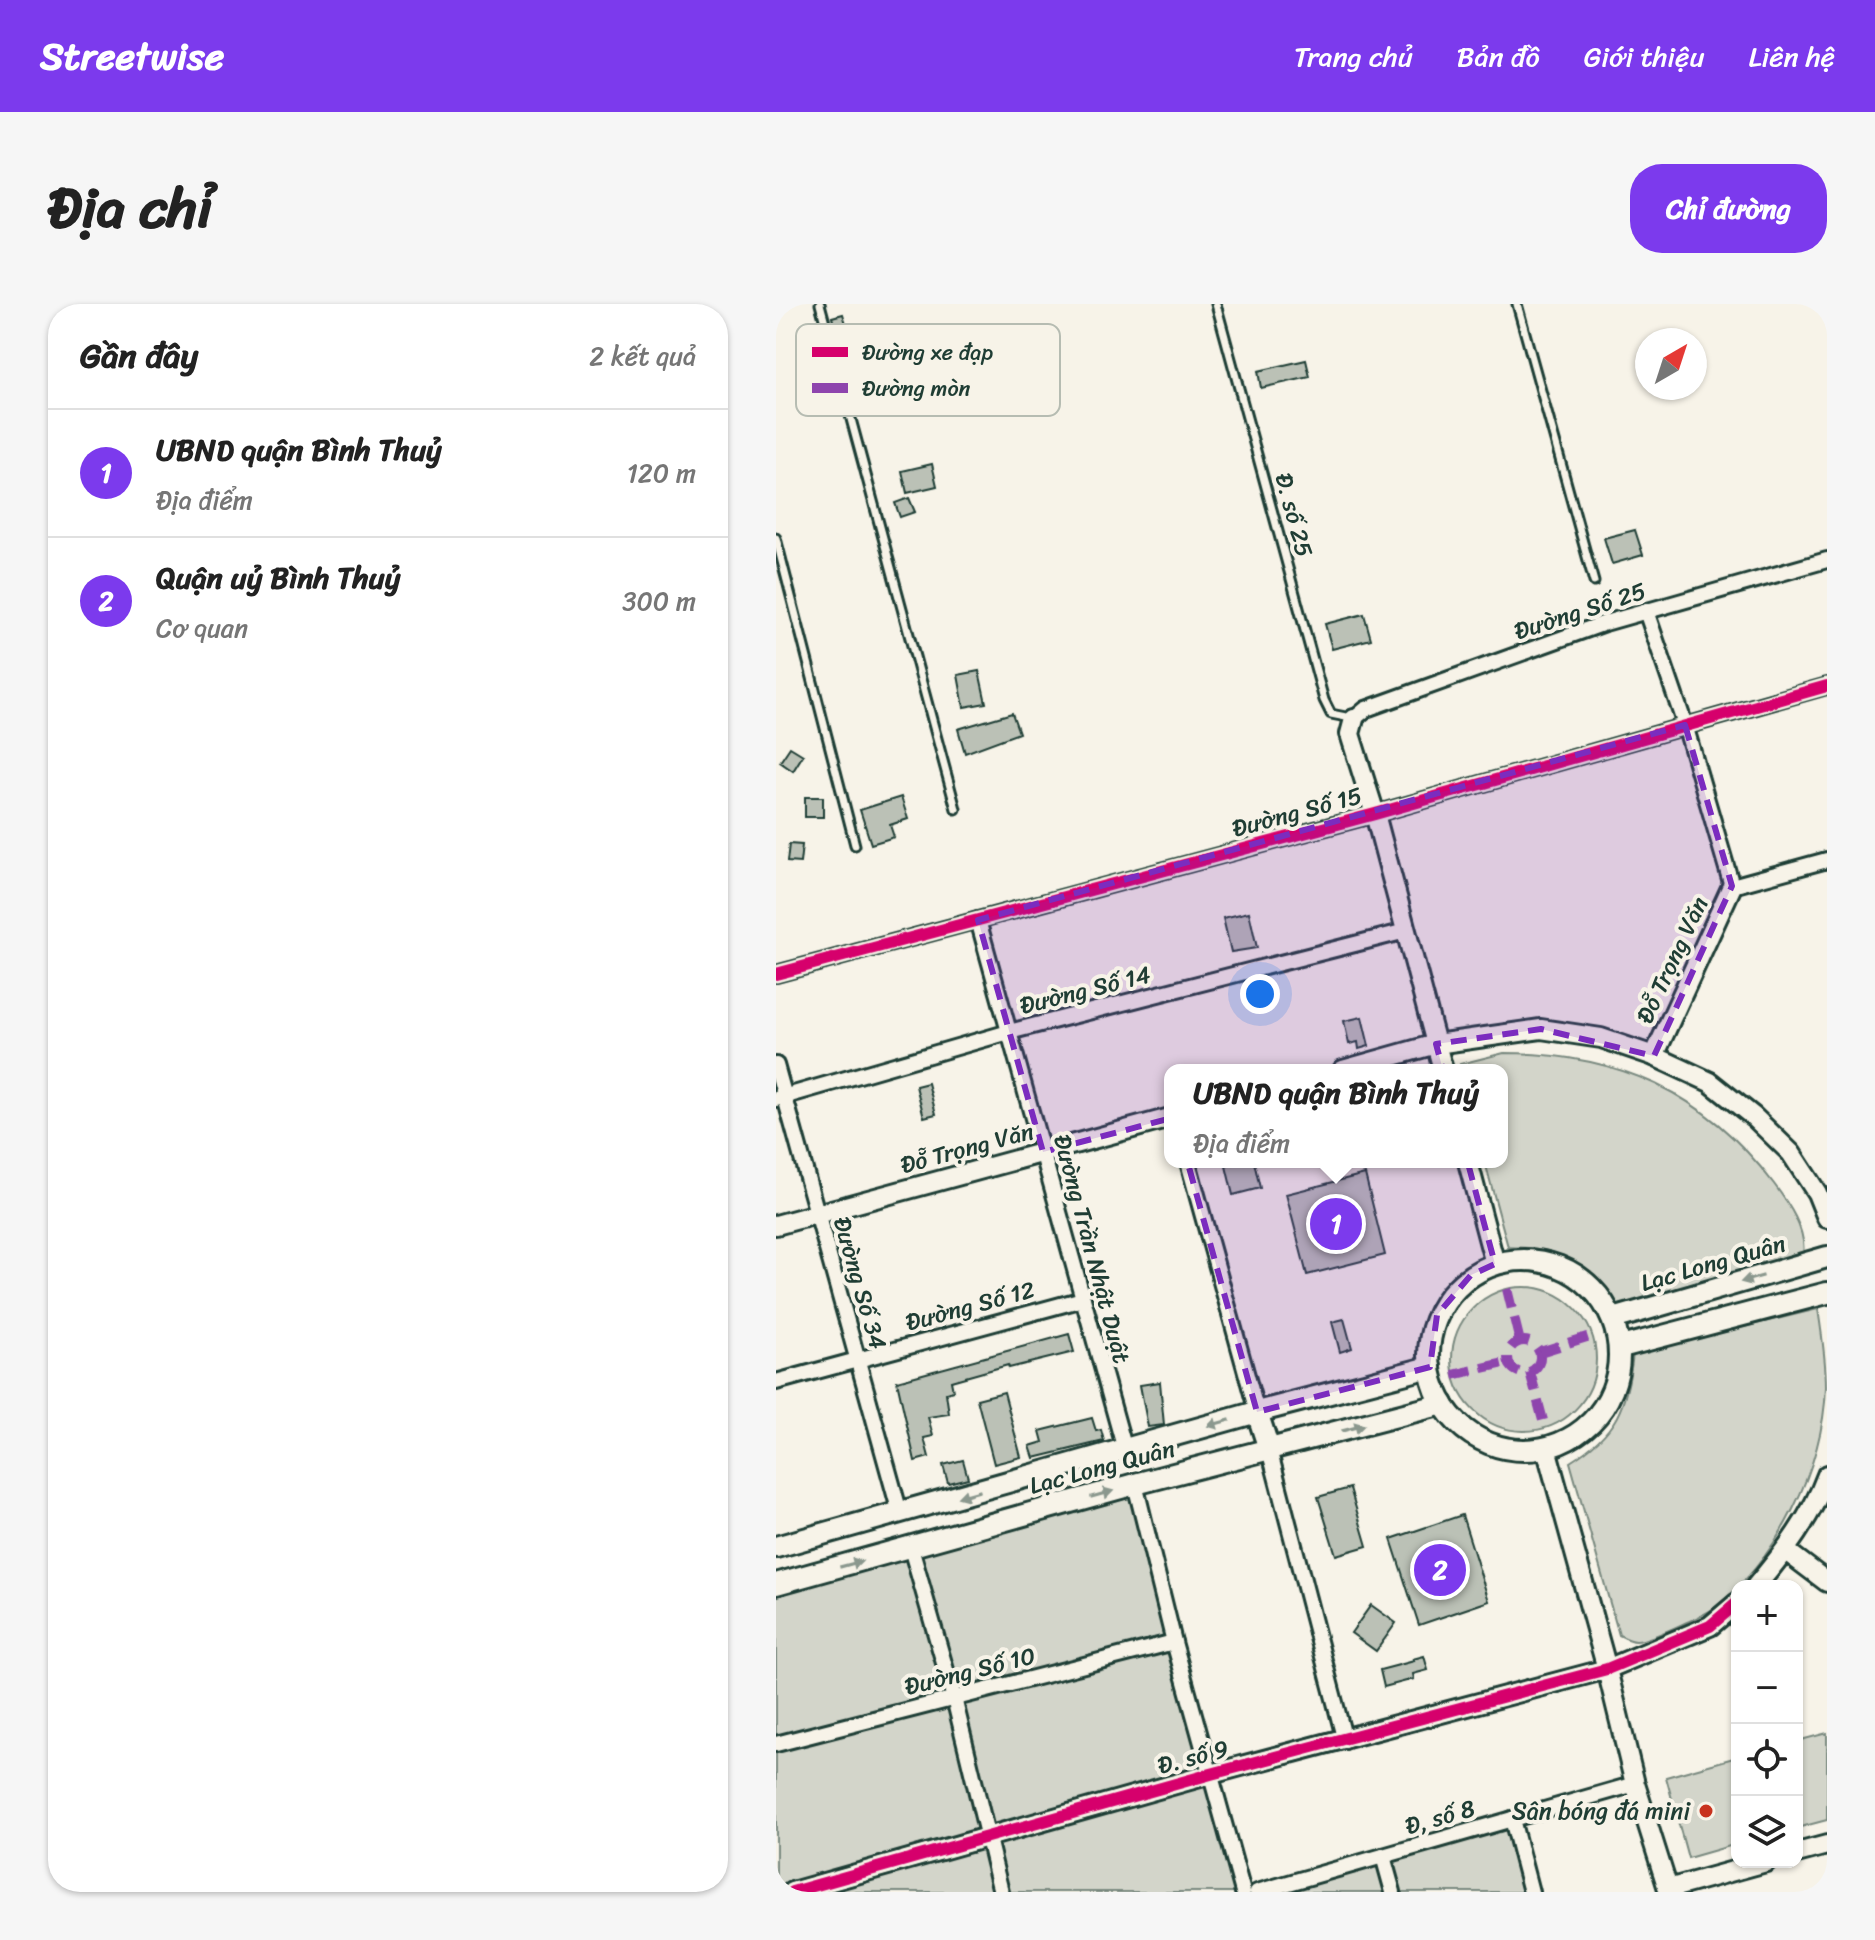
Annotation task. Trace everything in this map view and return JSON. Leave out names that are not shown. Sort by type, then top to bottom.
[{"type":"main road","name":"Lạc Long Quân","points":[[1613,1319],[1827,1257]]},
{"type":"main road","points":[[1523,1259],[1537,1261],[1577,1276],[1598,1295],[1613,1319],[1621,1347],[1618,1376],[1600,1413],[1576,1435],[1546,1448],[1516,1450],[1487,1443],[1462,1427],[1443,1404],[1434,1386],[1430,1341],[1437,1315],[1451,1293],[1471,1275],[1495,1264],[1523,1259]]},
{"type":"main road","points":[[1621,1347],[1827,1293]]},
{"type":"main road","name":"Lạc Long Quân","points":[[776,1547],[1257,1412],[1430,1367]]},
{"type":"main road","name":"Lạc Long Quân","points":[[776,1584],[1135,1484],[1443,1404]]},
{"type":"main road","points":[[1257,1412],[1269,1449]]},
{"type":"main road","points":[[1125,1450],[1135,1484]]},
{"type":"main road","points":[[900,1513],[911,1548]]},
{"type":"street","name":"Đường Số 25","points":[[1354,719],[1366,709],[1605,623],[1827,560]]},
{"type":"street","points":[[1646,611],[1685,725],[1732,886]]},
{"type":"street","name":"Đường Số 15","points":[[776,974],[1375,814],[1827,686]]},
{"type":"street","points":[[1354,719],[1350,734],[1375,814],[1441,1064]]},
{"type":"street","name":"Đỗ Trọng Văn","points":[[1654,1056],[1732,886],[1827,860]]},
{"type":"street","name":"Đường Trần Nhật Duật","points":[[978,920],[1125,1450]]},
{"type":"street","name":"Đường Số 14","points":[[780,1098],[1009,1032],[1406,931]]},
{"type":"street","name":"Đỗ Trọng Văn","points":[[1364,1064],[1436,1044],[1541,1029],[1601,1038],[1654,1056],[1710,1082],[1754,1117],[1791,1153],[1817,1193],[1827,1218]]},
{"type":"street","name":"Đường Số 34","points":[[776,1065],[780,1098],[817,1214],[900,1513]]},
{"type":"street","name":"Đỗ Trọng Văn","points":[[776,1225],[1164,1120]]},
{"type":"street","points":[[1190,1168],[1257,1412]]},
{"type":"street","points":[[1470,1168],[1495,1264]]},
{"type":"street","name":"Đường Số 12","points":[[776,1382],[1083,1299]]},
{"type":"street","points":[[1546,1448],[1635,1784],[1668,1891],[1746,1868]]},
{"type":"street","points":[[1269,1449],[1345,1741]]},
{"type":"street","points":[[1761,1580],[1786,1551],[1822,1490],[1827,1475]]},
{"type":"street","points":[[1135,1484],[1174,1642],[1243,1892]]},
{"type":"street","points":[[911,1548],[954,1698],[1001,1892]]},
{"type":"street","points":[[1786,1551],[1827,1582]]},
{"type":"street","name":"Đ. số 9","points":[[792,1892],[1211,1774],[1345,1741],[1607,1669],[1710,1626],[1731,1608]]},
{"type":"street","name":"Đường Số 10","points":[[776,1744],[1174,1642]]},
{"type":"street","name":"Đ, số 8","points":[[1257,1892],[1635,1784]]},
{"type":"street","points":[[1512,1819],[1531,1892]]},
{"type":"street","points":[[1803,1851],[1827,1845]]},
{"type":"street","points":[[1383,1856],[1393,1892]]},
{"type":"lane","points":[[820,304],[825,324]]},
{"type":"lane","name":"Đ. số 25","points":[[1216,304],[1325,704],[1331,714],[1354,719]]},
{"type":"lane","points":[[1517,304],[1594,582]]},
{"type":"lane","points":[[850,416],[956,809]]},
{"type":"lane","points":[[776,538],[855,845]]},
{"type":"highlighted area","points":[[1685,725],[1732,886],[1654,1056],[1541,1029],[1436,1044],[1495,1264],[1471,1275],[1437,1315],[1430,1367],[1257,1412],[1175,1117],[1043,1152],[978,920]]},
{"type":"shaded area","points":[[1504,1053],[1545,1055],[1621,1070],[1656,1084],[1719,1125],[1747,1152],[1790,1208],[1802,1236],[1803,1255],[1617,1307],[1595,1281],[1568,1260],[1533,1248],[1508,1247],[1487,1168],[1508,1168],[1508,1064],[1460,1064]]},
{"type":"shaded area","points":[[1524,1287],[1552,1292],[1575,1308],[1591,1331],[1596,1359],[1591,1387],[1575,1410],[1552,1426],[1524,1431],[1496,1426],[1473,1410],[1457,1387],[1452,1359],[1457,1331],[1473,1308],[1496,1292]]},
{"type":"shaded area","points":[[1818,1309],[1826,1377],[1823,1417],[1816,1449],[1793,1510],[1777,1538],[1744,1580],[1731,1580],[1731,1593],[1714,1608],[1662,1633],[1636,1641],[1619,1635],[1570,1462],[1599,1440],[1616,1417],[1627,1390],[1633,1354]]},
{"type":"shaded area","points":[[1135,1484],[1243,1892],[776,1892],[776,1584]]},
{"type":"shaded area","points":[[1827,1733],[1827,1820],[1803,1826],[1803,1796],[1803,1739]]},
{"type":"shaded area","name":"Sân bóng đá mini","points":[[1731,1759],[1731,1846],[1688,1858],[1666,1777]]},
{"type":"shaded area","points":[[1509,1825],[1527,1892],[1257,1892]]},
{"type":"building","points":[[843,314],[846,324],[834,324],[832,317]]},
{"type":"building","points":[[1306,360],[1310,377],[1261,388],[1258,371]]},
{"type":"building","points":[[932,464],[937,486],[907,493],[902,471]]},
{"type":"building","points":[[909,498],[915,512],[900,517],[895,503]]},
{"type":"building","points":[[1635,530],[1643,555],[1612,564],[1604,538]]},
{"type":"building","points":[[1364,614],[1371,639],[1332,649],[1325,624]]},
{"type":"building","points":[[979,671],[986,703],[964,707],[958,675]]},
{"type":"building","points":[[1012,713],[1019,733],[965,753],[958,729]]},
{"type":"building","points":[[790,747],[803,755],[793,771],[780,762]]},
{"type":"building","points":[[805,797],[823,797],[823,817],[805,817]]},
{"type":"building","points":[[901,797],[908,819],[890,825],[894,837],[871,844],[860,810]]},
{"type":"building","points":[[789,844],[802,845],[800,863],[787,862]]},
{"type":"building","points":[[1249,912],[1257,948],[1231,952],[1223,918]]},
{"type":"building","points":[[1362,1017],[1369,1046],[1359,1049],[1358,1042],[1349,1044],[1344,1021]]},
{"type":"building","points":[[928,1083],[936,1114],[924,1117],[916,1086]]},
{"type":"building","points":[[1226,1168],[1255,1168],[1260,1188],[1233,1195]]},
{"type":"building","points":[[1365,1174],[1385,1255],[1307,1275],[1286,1194]]},
{"type":"building","points":[[1344,1319],[1352,1348],[1340,1352],[1332,1322]]},
{"type":"building","points":[[1069,1334],[1074,1352],[1009,1368],[1008,1365],[951,1381],[953,1391],[946,1393],[949,1414],[928,1417],[933,1436],[924,1438],[929,1457],[915,1461],[897,1381]]},
{"type":"building","points":[[1160,1382],[1164,1425],[1148,1427],[1140,1385]]},
{"type":"building","points":[[1004,1392],[1021,1457],[994,1464],[977,1399]]},
{"type":"building","points":[[1092,1418],[1096,1431],[1101,1430],[1104,1441],[1034,1458],[1030,1446],[1043,1442],[1040,1431]]},
{"type":"building","points":[[963,1460],[968,1478],[948,1483],[943,1465]]},
{"type":"building","points":[[1350,1488],[1367,1546],[1336,1555],[1318,1497]]},
{"type":"building","points":[[1462,1515],[1489,1601],[1419,1625],[1391,1539]]},
{"type":"building","points":[[1371,1605],[1396,1623],[1376,1651],[1351,1633]]},
{"type":"building","points":[[1424,1656],[1428,1670],[1413,1674],[1414,1679],[1384,1687],[1380,1670]]},
{"type":"marked path","points":[[1507,1289],[1520,1342]]},
{"type":"marked path","points":[[1540,1352],[1593,1335]]},
{"type":"marked path","points":[[1524,1341],[1535,1346],[1540,1357],[1535,1368],[1524,1373],[1513,1368],[1508,1357],[1513,1346],[1524,1341]]},
{"type":"marked path","points":[[1453,1375],[1509,1362]]},
{"type":"marked path","points":[[1530,1372],[1545,1428]]},
{"type":"cycle path","points":[[776,974],[1375,814],[1827,686]]},
{"type":"cycle path","points":[[792,1892],[1211,1774],[1607,1669],[1710,1626],[1731,1608]]},
{"type":"place","name":"UBND quận Bình Thuỷ","points":[[1336,1224]]},
{"type":"place","name":"Quận uỷ Bình Thuỷ","points":[[1440,1570]]},
{"type":"place","name":"Sân bóng đá mini","points":[[1706,1811]]}]
